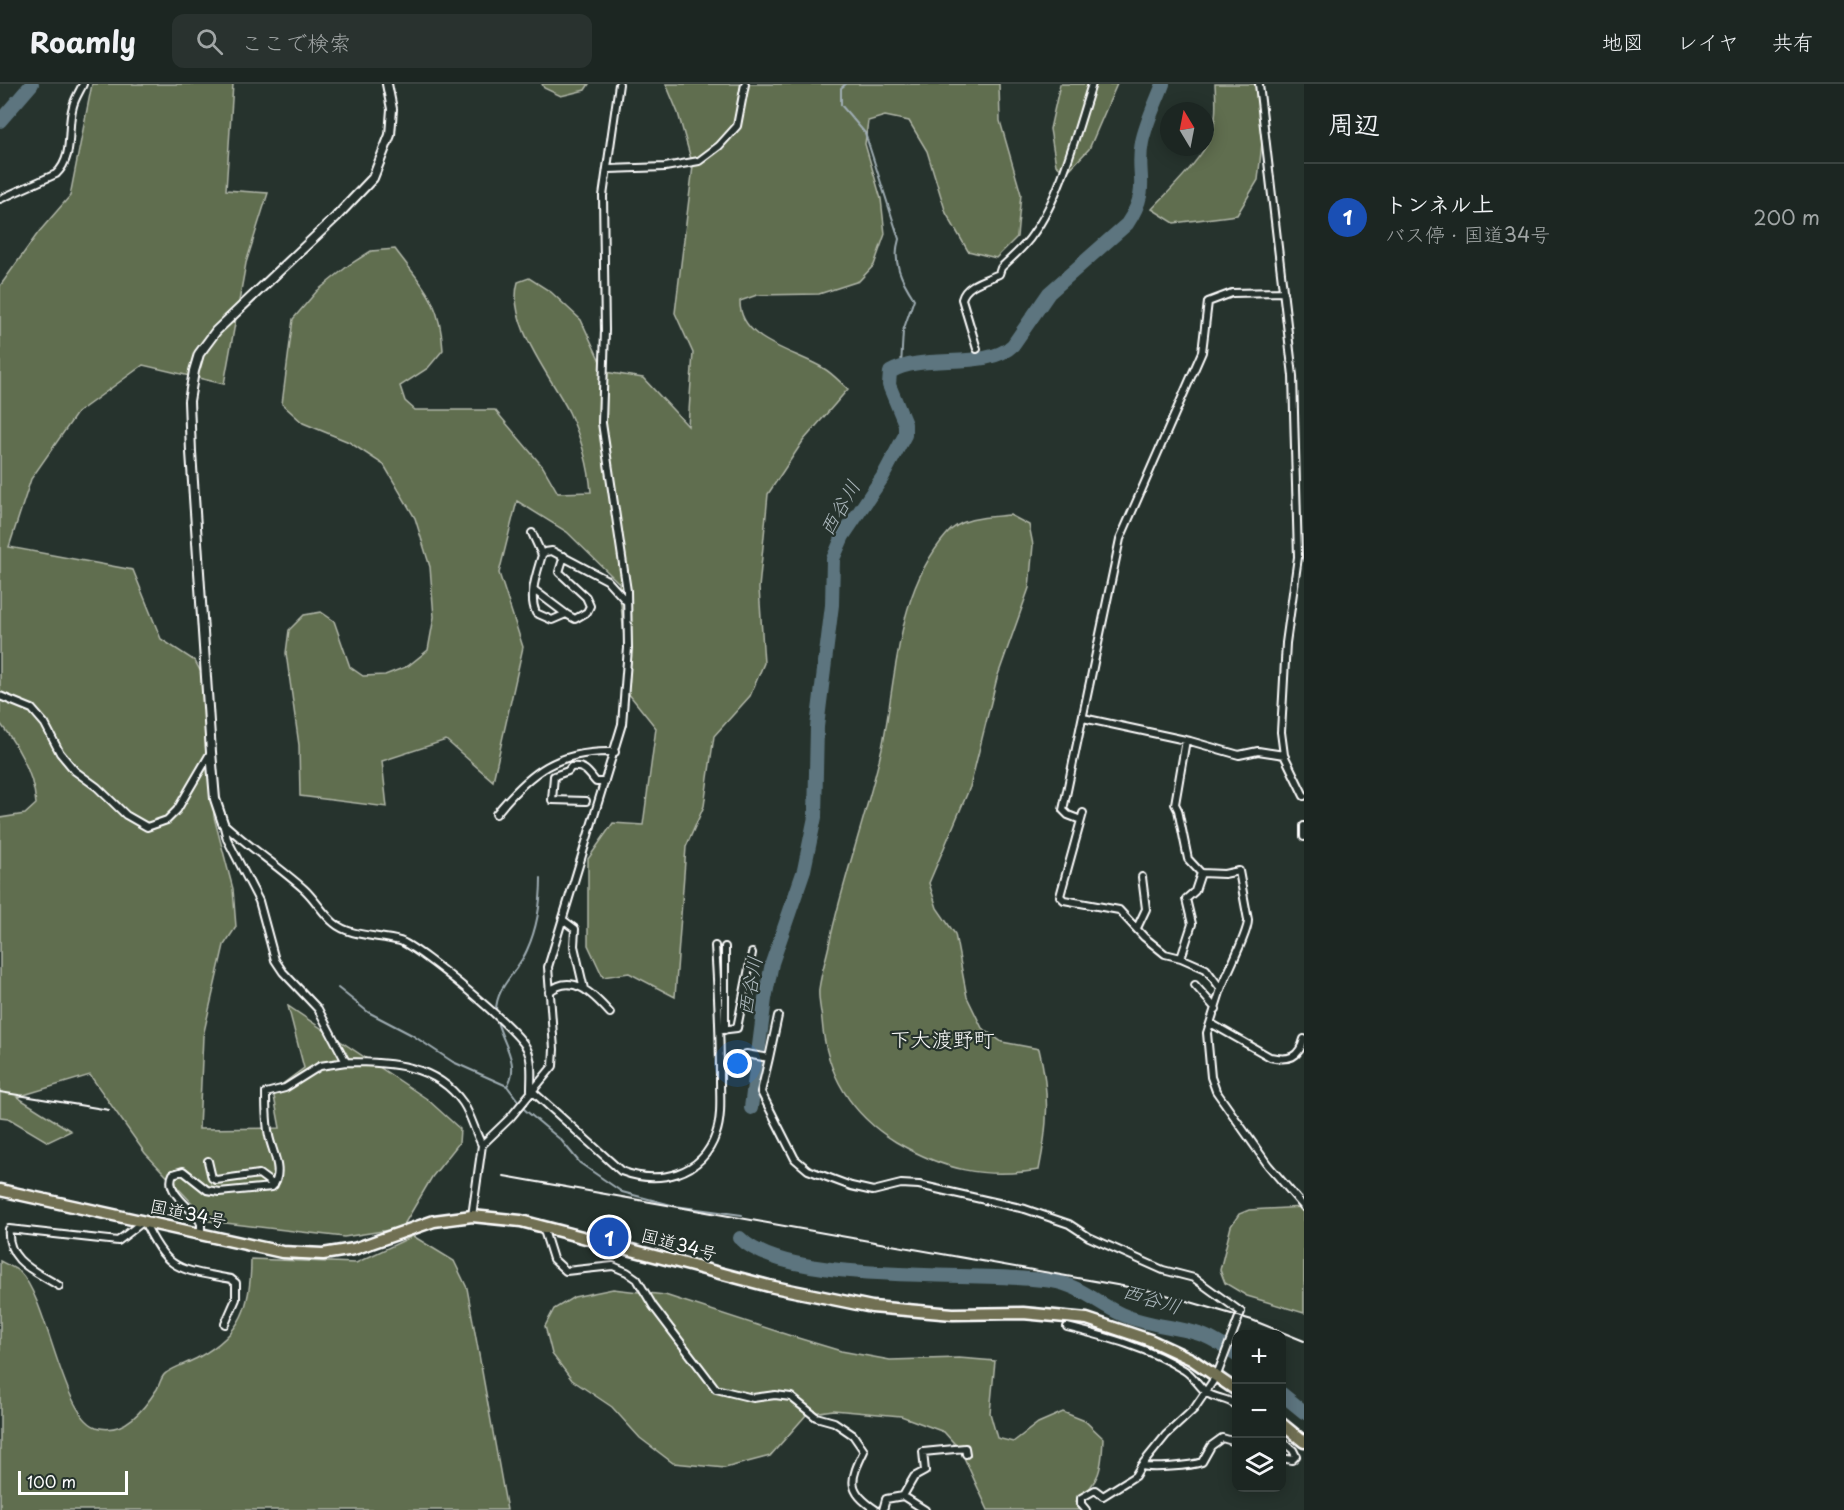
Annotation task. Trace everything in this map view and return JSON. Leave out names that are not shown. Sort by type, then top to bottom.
[{"type":"highway","name":"国道34号","points":[[0,1190],[282,1252],[323,1254],[364,1246],[434,1221],[472,1216],[543,1227],[769,1286],[872,1307],[952,1314],[1023,1313],[1087,1319],[1150,1341],[1191,1359],[1232,1387]]},
{"type":"highway","points":[[1286,1428],[1304,1442]]},
{"type":"street","points":[[2,198],[56,174],[64,167],[68,158],[73,105],[83,84]]},
{"type":"street","points":[[346,1062],[318,1009],[283,972],[275,960],[259,901],[227,839],[215,799],[189,401],[199,354],[216,331],[336,217],[373,178],[390,135],[392,109],[387,84]]},
{"type":"street","points":[[482,1145],[510,1118],[552,1066],[554,1049],[548,967],[622,724],[628,648],[624,566],[602,423],[605,330],[603,196],[609,169],[619,84]]},
{"type":"street","points":[[609,169],[665,167],[699,161],[719,146],[737,126],[745,84]]},
{"type":"street","points":[[977,349],[962,298],[964,293],[968,288],[999,274],[1001,268],[1032,236],[1043,220],[1068,158],[1092,84]]},
{"type":"street","points":[[1259,84],[1293,376],[1298,557],[1281,693],[1284,755],[1304,796]]},
{"type":"street","points":[[1221,989],[1206,969],[1165,954],[1144,938],[1119,910],[1064,900],[1060,896],[1082,817],[1068,815],[1063,810],[1120,539],[1202,352],[1208,302],[1232,293],[1284,292]]},
{"type":"street","points":[[532,533],[542,555],[532,595],[536,613],[552,620],[566,614]]},
{"type":"street","points":[[542,555],[552,552],[564,556],[607,580],[626,601]]},
{"type":"street","points":[[532,595],[575,619],[590,606],[585,597],[559,572],[564,556]]},
{"type":"street","points":[[0,696],[32,709],[45,724],[60,753],[75,771],[97,787],[131,819],[147,827],[167,820],[177,810],[211,752]]},
{"type":"street","points":[[1083,718],[1186,740],[1239,755],[1258,751],[1284,755]]},
{"type":"street","points":[[1186,740],[1175,804],[1188,859],[1201,873],[1224,874],[1239,871],[1249,927],[1221,989],[1212,1024],[1207,1034],[1211,1077],[1216,1091],[1268,1165],[1304,1207]]},
{"type":"street","points":[[496,814],[520,784],[559,759],[615,752]]},
{"type":"street","points":[[586,801],[552,800],[554,776],[568,771],[571,766],[580,766],[587,770],[596,782],[605,782]]},
{"type":"street","points":[[223,823],[247,846],[305,890],[335,924],[349,931],[402,942],[484,1005],[517,1035],[527,1049],[531,1067],[531,1090],[621,1172],[639,1178],[658,1179],[678,1174],[693,1166],[706,1152],[716,1134],[720,1110],[725,947]]},
{"type":"street","points":[[1304,826],[1304,837]]},
{"type":"street","points":[[1181,958],[1192,924],[1186,899],[1195,891],[1201,873]]},
{"type":"street","points":[[1137,928],[1146,909],[1142,878]]},
{"type":"street","points":[[563,920],[575,929],[574,946],[584,989]]},
{"type":"street","points":[[715,945],[723,1030]]},
{"type":"street","points":[[723,1030],[737,1028],[752,953]]},
{"type":"street","points":[[549,992],[564,982],[584,989],[610,1013]]},
{"type":"street","points":[[1196,986],[1216,1009]]},
{"type":"street","points":[[778,1016],[761,1092],[789,1150],[808,1170],[851,1186],[873,1191],[901,1184],[919,1185],[1025,1209],[1069,1224],[1089,1237],[1163,1270],[1194,1278],[1241,1312],[1217,1375],[1206,1392],[1141,1466],[1136,1476],[1103,1496],[1095,1490],[1081,1498],[1081,1504],[1086,1510]]},
{"type":"street","points":[[1212,1024],[1270,1057],[1279,1059],[1291,1059],[1301,1051],[1304,1039]]},
{"type":"street","points":[[720,1067],[746,1054],[767,1057]]},
{"type":"street","points":[[274,1185],[277,1162],[269,1138],[266,1093],[285,1088],[320,1066],[346,1062],[388,1062],[416,1068],[440,1080],[464,1104],[482,1145],[472,1216]]},
{"type":"street","points":[[208,1161],[212,1178],[216,1180],[259,1174],[274,1185]]},
{"type":"street","points":[[201,1234],[201,1224],[198,1218],[180,1200],[172,1184],[173,1174],[183,1171],[207,1190],[219,1192],[274,1185]]},
{"type":"street","points":[[59,1286],[15,1258],[8,1238],[9,1229],[118,1241],[144,1221],[153,1242],[173,1265],[231,1279],[236,1283],[236,1299],[225,1324]]},
{"type":"street","points":[[543,1227],[554,1259],[566,1271],[613,1266],[637,1279],[653,1306],[716,1389],[753,1398],[775,1395],[791,1397],[816,1417],[834,1422],[853,1435],[864,1451],[852,1476],[852,1484],[857,1494],[876,1510]]},
{"type":"street","points":[[1067,1327],[1126,1343],[1155,1356],[1191,1375],[1206,1392],[1232,1403]]},
{"type":"street","points":[[1141,1466],[1168,1465],[1179,1468],[1194,1465],[1202,1462],[1211,1446],[1222,1438],[1232,1441]]},
{"type":"street","points":[[883,1510],[886,1499],[903,1496],[914,1478],[925,1471],[923,1452],[965,1451],[964,1440]]},
{"type":"street","points":[[1286,1445],[1296,1456],[1292,1460],[1286,1459]]},
{"type":"street","points":[[903,1496],[913,1507],[925,1510]]},
{"type":"green space","points":[[92,84],[233,84],[226,190],[268,193],[246,263],[224,384],[143,365],[77,413],[31,479],[9,547],[133,570],[161,639],[195,661],[212,693],[210,745],[214,817],[233,889],[236,927],[224,945],[203,1036],[199,1129],[280,1128],[273,1091],[304,1068],[288,1006],[427,1099],[460,1129],[459,1143],[432,1177],[402,1228],[344,1237],[209,1221],[145,1153],[90,1075],[17,1097],[71,1131],[48,1142],[8,1118],[0,1117],[0,818],[25,814],[36,804],[32,782],[24,761],[0,723],[0,286],[38,233],[70,196]]},
{"type":"green space","points":[[542,84],[589,84],[585,90],[561,96],[544,88]]},
{"type":"green space","points":[[666,84],[999,84],[1000,121],[1021,194],[1017,237],[996,258],[968,251],[946,213],[927,151],[909,121],[885,116],[868,121],[865,144],[881,199],[885,234],[874,265],[859,281],[819,294],[757,295],[740,301],[742,315],[758,335],[823,368],[848,389],[803,441],[768,494],[759,588],[764,663],[750,696],[714,736],[704,806],[686,847],[675,997],[629,973],[603,977],[588,945],[588,859],[613,823],[643,825],[656,728],[624,688],[624,637],[619,583],[567,532],[517,501],[499,573],[523,647],[493,781],[446,740],[382,761],[387,807],[300,796],[299,745],[286,653],[289,630],[304,615],[321,612],[334,621],[350,667],[363,676],[385,675],[408,666],[428,650],[434,617],[430,567],[415,518],[384,465],[349,442],[303,423],[282,404],[293,319],[317,291],[349,265],[371,251],[395,249],[422,284],[434,306],[441,333],[443,350],[428,368],[400,386],[405,401],[415,410],[495,410],[543,467],[558,493],[591,492],[586,462],[573,421],[532,349],[518,315],[516,298],[518,282],[529,278],[551,292],[581,320],[605,372],[643,378],[688,426],[693,353],[675,313],[693,166],[678,113]]},
{"type":"green space","points":[[1060,84],[1117,84],[1089,149],[1066,173],[1056,165],[1050,129]]},
{"type":"green space","points":[[1215,84],[1263,84],[1264,124],[1258,180],[1237,215],[1174,223],[1152,209],[1199,156],[1214,156]]},
{"type":"green space","points":[[1010,515],[1029,525],[1033,545],[1029,588],[997,678],[970,787],[929,883],[937,908],[955,934],[967,997],[982,1028],[1002,1042],[1039,1049],[1043,1065],[1046,1110],[1039,1170],[1000,1173],[964,1170],[948,1166],[896,1142],[866,1119],[843,1091],[835,1075],[824,1040],[819,993],[835,920],[882,748],[901,636],[917,582],[930,557],[953,528],[976,519]]},
{"type":"green space","points":[[1304,1207],[1304,1313],[1247,1296],[1225,1283],[1220,1270],[1231,1226],[1239,1214],[1249,1210]]},
{"type":"green space","points":[[413,1236],[454,1261],[467,1288],[507,1510],[0,1510],[0,1261],[20,1272],[30,1286],[64,1380],[84,1418],[96,1427],[106,1429],[116,1428],[132,1419],[152,1397],[164,1374],[214,1348],[234,1328],[246,1304],[251,1276],[251,1259],[356,1263]]},
{"type":"green space","points":[[613,1289],[665,1295],[841,1351],[890,1360],[959,1358],[995,1361],[990,1413],[997,1438],[1013,1442],[1038,1423],[1063,1412],[1085,1421],[1103,1438],[1098,1474],[1090,1488],[1076,1501],[1079,1510],[988,1510],[961,1451],[944,1432],[901,1416],[833,1410],[807,1414],[770,1456],[725,1468],[673,1463],[640,1438],[612,1407],[572,1380],[552,1354],[545,1326],[554,1309],[574,1297]]},
{"type":"waterway","points":[[0,121],[32,84]]},
{"type":"waterway","points":[[846,84],[841,88],[841,105],[865,133],[899,239],[897,247],[899,270],[914,299],[903,331],[901,366]]},
{"type":"waterway","name":"西谷川","points":[[751,1108],[772,963],[804,870],[815,817],[817,727],[832,605],[833,559],[843,536],[882,478],[905,435],[905,424],[889,385],[890,372],[919,363],[987,357],[1002,353],[1013,345],[1049,293],[1127,224],[1135,211],[1141,191],[1142,142],[1163,84]]},
{"type":"waterway","points":[[496,1011],[503,987],[523,958],[530,942],[538,915],[541,878]]},
{"type":"waterway","points":[[338,988],[368,1012],[412,1035],[453,1062],[507,1086],[525,1110],[561,1140],[580,1163],[622,1192],[675,1206],[742,1215]]},
{"type":"waterway","points":[[496,1017],[511,1060],[511,1077],[507,1086]]},
{"type":"waterway","name":"西谷川","points":[[740,1238],[764,1253],[799,1264],[841,1270],[887,1274],[1020,1278],[1062,1283],[1121,1314],[1139,1321],[1202,1335],[1232,1352]]},
{"type":"waterway","name":"西谷川","points":[[1286,1397],[1304,1412]]},
{"type":"railway","points":[[0,1092],[109,1110]]},
{"type":"railway","points":[[504,1176],[1156,1292],[1252,1320],[1304,1341]]},
{"type":"place","name":"トンネル上","points":[[609,1237]]},
{"type":"district","name":"下大渡野町","points":[[942,1040]]}]
